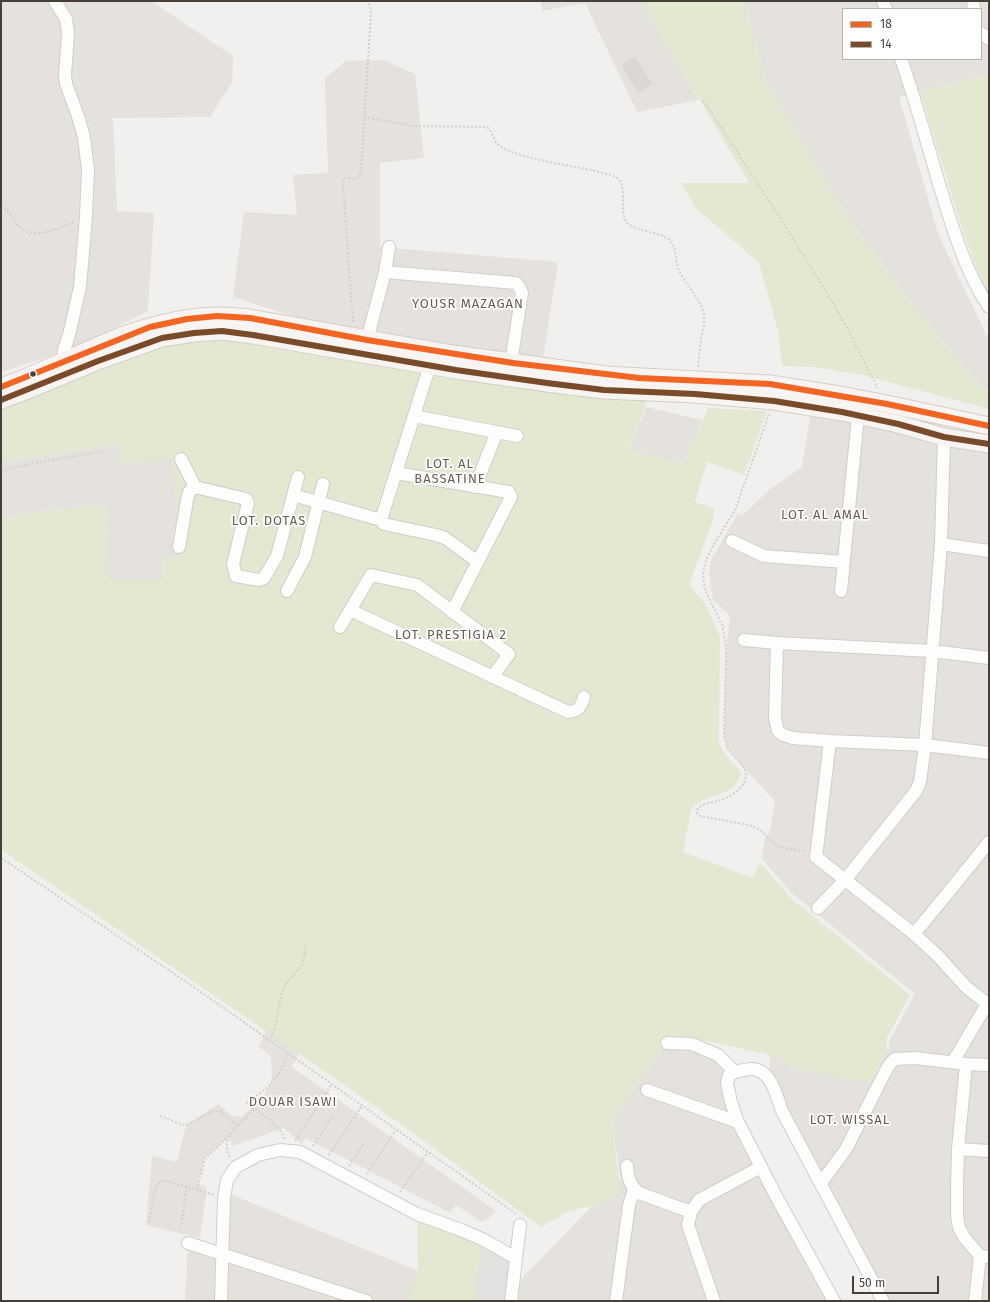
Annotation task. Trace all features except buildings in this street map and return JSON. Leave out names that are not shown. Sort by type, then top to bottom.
[{"type":"main road","points":[[1,400],[33,388],[95,355],[127,334],[150,327],[187,319],[217,316],[250,318],[453,354],[511,362],[605,382]]},
{"type":"main road","points":[[1,387],[65,361],[162,338],[222,331],[254,334],[430,365],[547,383],[605,382],[774,401],[898,424],[944,437],[989,444]]},
{"type":"main road","points":[[638,385],[697,380],[770,384],[887,404],[989,426]]},
{"type":"street","points":[[55,1],[66,19],[68,33],[65,75],[66,84],[84,137],[88,170],[80,287],[64,350],[63,358],[65,361]]},
{"type":"street","points":[[901,60],[961,253],[978,290],[989,307]]},
{"type":"street","points":[[360,338],[385,272],[390,247]]},
{"type":"street","points":[[385,272],[516,283],[522,293],[511,362]]},
{"type":"street","points":[[381,520],[430,365]]},
{"type":"street","points":[[414,416],[517,436]]},
{"type":"street","points":[[841,591],[858,416]]},
{"type":"street","points":[[475,487],[497,432]]},
{"type":"street","points":[[818,908],[845,880],[916,791],[920,782],[925,745],[941,544],[944,437]]},
{"type":"street","points":[[182,459],[195,487]]},
{"type":"street","points":[[396,473],[509,492],[511,497],[452,612]]},
{"type":"street","points":[[195,487],[246,499],[248,503],[233,564],[236,576],[259,580],[264,578],[277,556],[298,477]]},
{"type":"street","points":[[287,591],[305,557],[323,484]]},
{"type":"street","points":[[179,548],[189,492],[195,487]]},
{"type":"street","points":[[293,494],[381,520],[384,524],[445,538],[478,562]]},
{"type":"street","points":[[732,541],[764,556],[844,562]]},
{"type":"street","points":[[941,544],[989,551]]},
{"type":"street","points":[[340,627],[371,575],[417,585],[509,654],[492,677]]},
{"type":"street","points":[[350,610],[568,712],[576,711],[581,707],[584,697]]},
{"type":"street","points":[[744,640],[932,651],[989,658]]},
{"type":"street","points":[[777,643],[775,718],[778,732],[783,735],[793,738],[830,741],[925,745],[989,753]]},
{"type":"street","points":[[830,741],[816,857],[914,934],[938,956],[966,987],[988,1004],[953,1062]]},
{"type":"street","points":[[914,934],[989,842]]},
{"type":"street","points":[[667,1043],[692,1044],[718,1055],[735,1072]]},
{"type":"street","points":[[821,1183],[846,1149],[886,1070],[895,1059],[906,1058],[989,1065]]},
{"type":"street","points":[[966,1064],[956,1186],[958,1228],[964,1237],[984,1257],[975,1301]]},
{"type":"street","points":[[834,1301],[776,1196],[738,1122],[731,1102],[727,1083],[729,1075],[735,1072],[757,1069],[769,1078],[782,1111],[884,1301]]},
{"type":"street","points":[[647,1090],[738,1122]]},
{"type":"street","points":[[958,1149],[989,1151]]},
{"type":"street","points":[[221,1301],[224,1198],[227,1180],[236,1167],[258,1155],[280,1150],[300,1152],[307,1155],[417,1214],[475,1236],[516,1258]]},
{"type":"street","points":[[627,1166],[628,1178],[634,1189],[640,1194],[691,1212]]},
{"type":"street","points":[[714,1301],[688,1225],[691,1212],[699,1200],[761,1167]]},
{"type":"street","points":[[616,1301],[629,1206],[634,1189]]},
{"type":"street","points":[[511,1301],[520,1225]]},
{"type":"street","points":[[188,1243],[366,1301]]},
{"type":"path","points":[[360,338],[352,293],[343,182],[345,178],[356,179],[360,175],[370,29],[370,10],[368,1]]},
{"type":"path","points":[[704,100],[766,195],[821,285],[887,404]]},
{"type":"path","points":[[364,117],[413,126],[487,127],[491,130],[499,146],[505,149],[523,155],[598,172],[617,178],[621,183],[624,217],[626,223],[633,228],[644,229],[667,238],[673,244],[678,269],[703,310],[704,324],[699,352],[697,380]]},
{"type":"path","points":[[1,206],[5,208],[18,225],[27,231],[39,233],[47,232],[86,216]]},
{"type":"path","points":[[774,401],[735,510],[713,546],[707,558],[703,573],[705,589],[722,625],[725,639],[724,735],[728,747],[744,768],[746,776],[740,789],[720,800],[700,806],[697,813],[700,816],[749,825],[760,830],[780,847],[802,850],[816,857]]},
{"type":"path","points":[[1,470],[101,452]]},
{"type":"path","points":[[1,858],[188,983],[515,1213]]},
{"type":"path","points":[[269,1041],[275,1027],[282,992],[288,981],[303,964],[306,945]]},
{"type":"path","points":[[286,1151],[284,1136],[280,1129],[247,1103],[268,1087],[276,1078],[288,1054]]},
{"type":"path","points":[[286,1151],[331,1085]]},
{"type":"path","points":[[323,1164],[362,1106]]},
{"type":"path","points":[[197,1190],[205,1158],[228,1137],[254,1109]]},
{"type":"path","points":[[160,1116],[186,1125],[214,1111],[221,1112],[238,1126]]},
{"type":"path","points":[[307,1155],[333,1115]]},
{"type":"path","points":[[360,1184],[396,1130]]},
{"type":"path","points":[[228,1137],[228,1153],[236,1167]]},
{"type":"path","points":[[343,1175],[364,1143]]},
{"type":"path","points":[[394,1202],[428,1152]]},
{"type":"path","points":[[149,1222],[155,1188],[160,1182],[167,1181],[224,1198]]},
{"type":"path","points":[[181,1228],[187,1187]]},
{"type":"shaded area","points":[[1,1],[151,1],[233,56],[232,82],[210,117],[113,118],[117,211],[154,213],[148,311],[95,338],[45,358],[1,372]]},
{"type":"shaded area","points":[[541,1],[641,1],[699,100],[637,112],[585,3],[542,11]]},
{"type":"shaded area","points":[[745,1],[989,1],[989,75],[899,97],[938,234],[989,340],[989,393],[962,365],[909,300],[860,234],[828,185],[765,80]]},
{"type":"shaded area","name":"YOUSR MAZAGAN","points":[[383,60],[415,74],[424,158],[380,163],[380,247],[558,262],[542,366],[367,340],[233,297],[244,212],[297,215],[293,175],[328,173],[325,78],[346,61]]},
{"type":"shaded area","points":[[646,407],[702,420],[683,464],[629,451]]},
{"type":"shaded area","points":[[812,407],[989,444],[989,1301],[883,1301],[769,1078],[770,1055],[783,1058],[793,1068],[873,1081],[887,1050],[890,1048],[889,1041],[915,994],[792,893],[761,858],[765,840],[771,828],[775,801],[744,768],[727,747],[724,735],[726,652],[730,616],[713,600],[709,574],[711,560],[738,513],[742,516],[769,490],[802,467]]},
{"type":"shaded area","points":[[118,444],[172,459],[298,477],[163,580],[106,580],[108,507],[65,508],[1,519],[1,462]]},
{"type":"shaded area","name":"DOUAR ISAWI","points":[[266,1031],[302,1045],[292,1067],[496,1211],[487,1220],[481,1222],[456,1205],[450,1213],[306,1138],[301,1144],[284,1128],[233,1146],[228,1137],[205,1157],[198,1184],[207,1187],[200,1238],[146,1225],[152,1156],[177,1162],[186,1125],[218,1104],[231,1115],[242,1117],[265,1094],[272,1079],[271,1056],[259,1047]]},
{"type":"shaded area","points":[[667,1043],[718,1055],[729,1075],[731,1102],[834,1301],[185,1301],[188,1243],[223,1254],[225,1192],[418,1271],[482,1239],[512,1294],[523,1277],[592,1206],[613,1199],[620,1178],[612,1119]]},
{"type":"shaded area","points":[[482,1239],[516,1258],[511,1301],[475,1301]]},
{"type":"green space","points":[[641,1],[745,1],[765,80],[828,185],[860,234],[909,300],[962,365],[989,393],[989,409],[862,375],[816,367],[782,366],[778,331],[759,263],[696,208],[681,183],[749,183]]},
{"type":"green space","points":[[989,75],[989,293],[984,286],[965,238],[920,92]]},
{"type":"green space","points":[[235,337],[560,391],[647,400],[629,451],[683,464],[708,408],[767,411],[744,475],[707,462],[695,502],[714,508],[713,520],[689,585],[706,605],[720,636],[719,743],[725,754],[741,773],[738,781],[733,787],[703,800],[696,804],[691,810],[683,852],[753,878],[760,862],[792,899],[910,995],[886,1040],[887,1050],[873,1081],[837,1077],[793,1068],[783,1058],[707,1041],[667,1043],[612,1119],[620,1189],[613,1199],[592,1206],[569,1211],[541,1227],[402,1125],[1,850],[1,519],[65,508],[108,507],[107,580],[163,580],[162,558],[180,556],[172,459],[122,463],[118,444],[1,462],[1,410],[146,352],[188,341]]},
{"type":"green space","points":[[417,1214],[482,1239],[475,1301],[408,1301],[418,1271]]},
{"type":"transit line","name":"18","points":[[1,387],[150,327],[187,319],[217,316],[250,318],[367,340],[513,363],[639,378],[770,384],[887,404],[989,426]]},
{"type":"transit line","name":"14","points":[[1,400],[98,361],[162,338],[194,333],[222,331],[456,370],[547,383],[604,390],[695,394],[774,401],[842,412],[898,424],[944,437],[989,444]]},
{"type":"district","name":"YOUSR MAZAGAN","points":[[468,304]]},
{"type":"district","name":"LOT. AL BASSATINE","points":[[450,472]]},
{"type":"district","name":"LOT. AL AMAL","points":[[825,515]]},
{"type":"district","name":"LOT. DOTAS","points":[[269,521]]},
{"type":"district","name":"LOT. PRESTIGIA 2","points":[[451,635]]},
{"type":"district","name":"DOUAR ISAWI","points":[[293,1102]]},
{"type":"district","name":"LOT. WISSAL","points":[[850,1120]]}]
